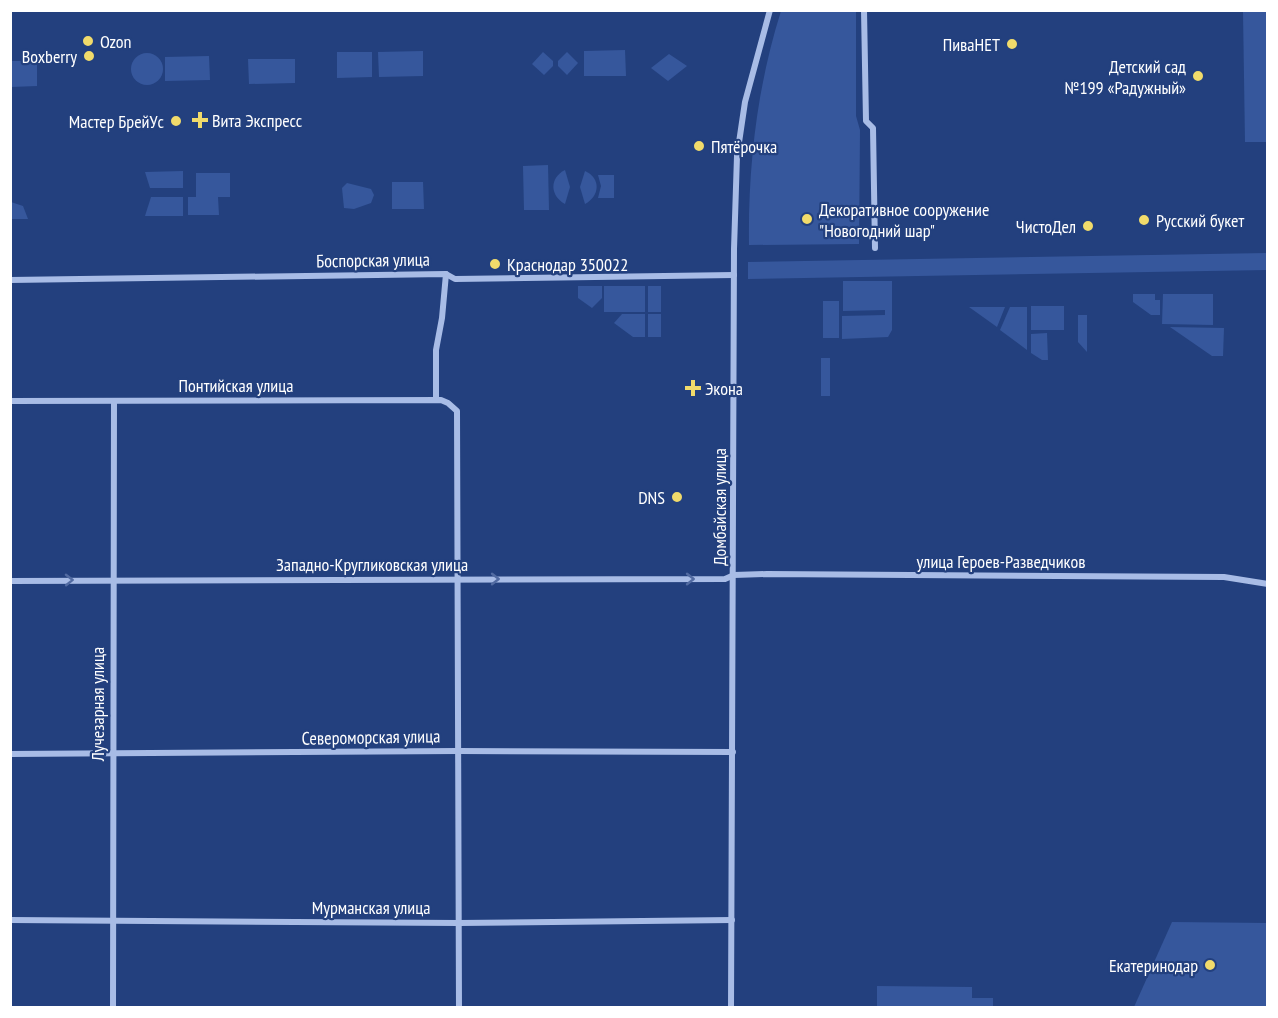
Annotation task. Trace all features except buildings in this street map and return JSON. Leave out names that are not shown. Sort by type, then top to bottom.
[{"type":"street","name":"Домбайская улица","points":[[730,1008],[734,275],[737,156],[745,102],[770,10]]},
{"type":"street","points":[[864,10],[866,121],[873,128],[875,248]]},
{"type":"street","name":"Боспорская улица","points":[[10,280],[446,274],[455,279],[734,275]]},
{"type":"street","points":[[436,400],[436,350],[446,274]]},
{"type":"street","name":"Понтийская улица","points":[[10,401],[445,401],[457,411],[458,579]]},
{"type":"street","name":"Лучезарная улица","points":[[113,1008],[114,401]]},
{"type":"street","name":"Западно-Кругликовская улица","points":[[10,581],[725,579],[734,575]]},
{"type":"street","name":"улица Героев-Разведчиков","points":[[734,575],[1224,577],[1268,584]]},
{"type":"street","points":[[458,579],[459,1008]]},
{"type":"street","name":"Североморская улица","points":[[10,754],[733,752]]},
{"type":"street","name":"Мурманская улица","points":[[10,920],[459,922],[732,920]]},
{"type":"shaded area","points":[[781,11],[856,11],[856,116],[860,130],[859,244],[749,245],[752,156],[760,98]]},
{"type":"shaded area","points":[[1243,11],[1267,11],[1267,142],[1245,142]]},
{"type":"shaded area","points":[[625,50],[626,76],[584,76],[584,51]]},
{"type":"shaded area","points":[[423,51],[423,76],[379,77],[378,52]]},
{"type":"shaded area","points":[[337,52],[372,52],[372,77],[337,78]]},
{"type":"shaded area","points":[[543,52],[553,61],[553,66],[544,75],[532,64]]},
{"type":"shaded area","points":[[567,52],[578,63],[567,75],[558,66],[558,61]]},
{"type":"shaded area","points":[[147,53],[158,58],[163,69],[158,80],[147,85],[136,80],[131,69],[136,58]]},
{"type":"shaded area","points":[[669,54],[687,66],[668,81],[651,68]]},
{"type":"shaded area","points":[[209,56],[210,80],[165,81],[165,57]]},
{"type":"shaded area","points":[[248,59],[295,59],[295,83],[249,84]]},
{"type":"shaded area","points":[[11,61],[37,61],[37,86],[11,87]]},
{"type":"shaded area","points":[[548,165],[549,210],[524,210],[523,166]]},
{"type":"shaded area","points":[[565,170],[570,187],[565,204],[556,196],[553,187],[556,178]]},
{"type":"shaded area","points":[[183,171],[183,188],[150,188],[145,172]]},
{"type":"shaded area","points":[[585,171],[594,178],[597,187],[594,196],[585,204],[580,187]]},
{"type":"shaded area","points":[[196,173],[230,173],[230,197],[218,197],[219,215],[188,215],[188,197],[196,197]]},
{"type":"shaded area","points":[[598,175],[614,175],[614,198],[598,198],[601,186]]},
{"type":"shaded area","points":[[392,182],[423,182],[424,209],[392,209]]},
{"type":"shaded area","points":[[347,183],[371,189],[374,195],[371,203],[354,209],[344,208],[342,188]]},
{"type":"shaded area","points":[[151,197],[183,197],[183,216],[145,216]]},
{"type":"shaded area","points":[[11,202],[23,206],[28,219],[11,219]]},
{"type":"shaded area","points":[[1267,253],[1267,270],[748,279],[748,262]]},
{"type":"shaded area","points":[[843,281],[892,281],[892,330],[888,337],[842,339],[842,316],[885,315],[885,310],[843,311]]},
{"type":"shaded area","points":[[578,286],[602,286],[602,298],[592,308],[578,298]]},
{"type":"shaded area","points":[[604,286],[645,286],[645,312],[604,312]]},
{"type":"shaded area","points":[[648,286],[661,286],[661,312],[648,312]]},
{"type":"shaded area","points":[[1133,294],[1155,294],[1155,300],[1160,300],[1160,315],[1151,315],[1133,302]]},
{"type":"shaded area","points":[[1163,294],[1213,294],[1213,325],[1162,324]]},
{"type":"shaded area","points":[[823,301],[839,301],[839,338],[823,338]]},
{"type":"shaded area","points":[[1031,306],[1064,306],[1064,330],[1031,330]]},
{"type":"shaded area","points":[[969,307],[1005,307],[997,327]]},
{"type":"shaded area","points":[[1010,307],[1027,307],[1027,350],[1000,330]]},
{"type":"shaded area","points":[[622,314],[645,314],[645,337],[633,337],[614,323]]},
{"type":"shaded area","points":[[648,314],[661,314],[661,337],[648,337]]},
{"type":"shaded area","points":[[1078,315],[1087,315],[1087,352],[1078,342]]},
{"type":"shaded area","points":[[1170,327],[1224,328],[1223,356],[1212,356]]},
{"type":"shaded area","points":[[1047,333],[1048,360],[1042,360],[1031,353],[1031,334]]},
{"type":"shaded area","points":[[821,358],[830,358],[830,396],[821,396]]},
{"type":"shaded area","name":"Екатеринодар","points":[[1172,922],[1267,923],[1267,1007],[1134,1007]]},
{"type":"shaded area","points":[[877,986],[972,987],[972,998],[993,998],[993,1007],[877,1007]]},
{"type":"place","name":"Ozon","points":[[88,41]]},
{"type":"place","name":"ПиваНЕТ","points":[[1012,44]]},
{"type":"place","name":"Boxberry","points":[[89,56]]},
{"type":"place","name":"Детский сад №199 «Радужный»","points":[[1198,76]]},
{"type":"place","name":"Вита Экспресс","points":[[200,120]]},
{"type":"place","name":"Мастер БрейУc","points":[[176,121]]},
{"type":"place","name":"Пятёрочка","points":[[699,146]]},
{"type":"place","name":"Декоративное сооружение \"Новогодний шар\"","points":[[807,219]]},
{"type":"place","name":"Русский букет","points":[[1144,220]]},
{"type":"place","name":"ЧистоДел","points":[[1088,226]]},
{"type":"place","name":"Краснодар 350022","points":[[495,264]]},
{"type":"place","name":"Экона","points":[[693,388]]},
{"type":"place","name":"DNS","points":[[677,497]]},
{"type":"place","name":"Екатеринодар","points":[[1210,965]]}]
